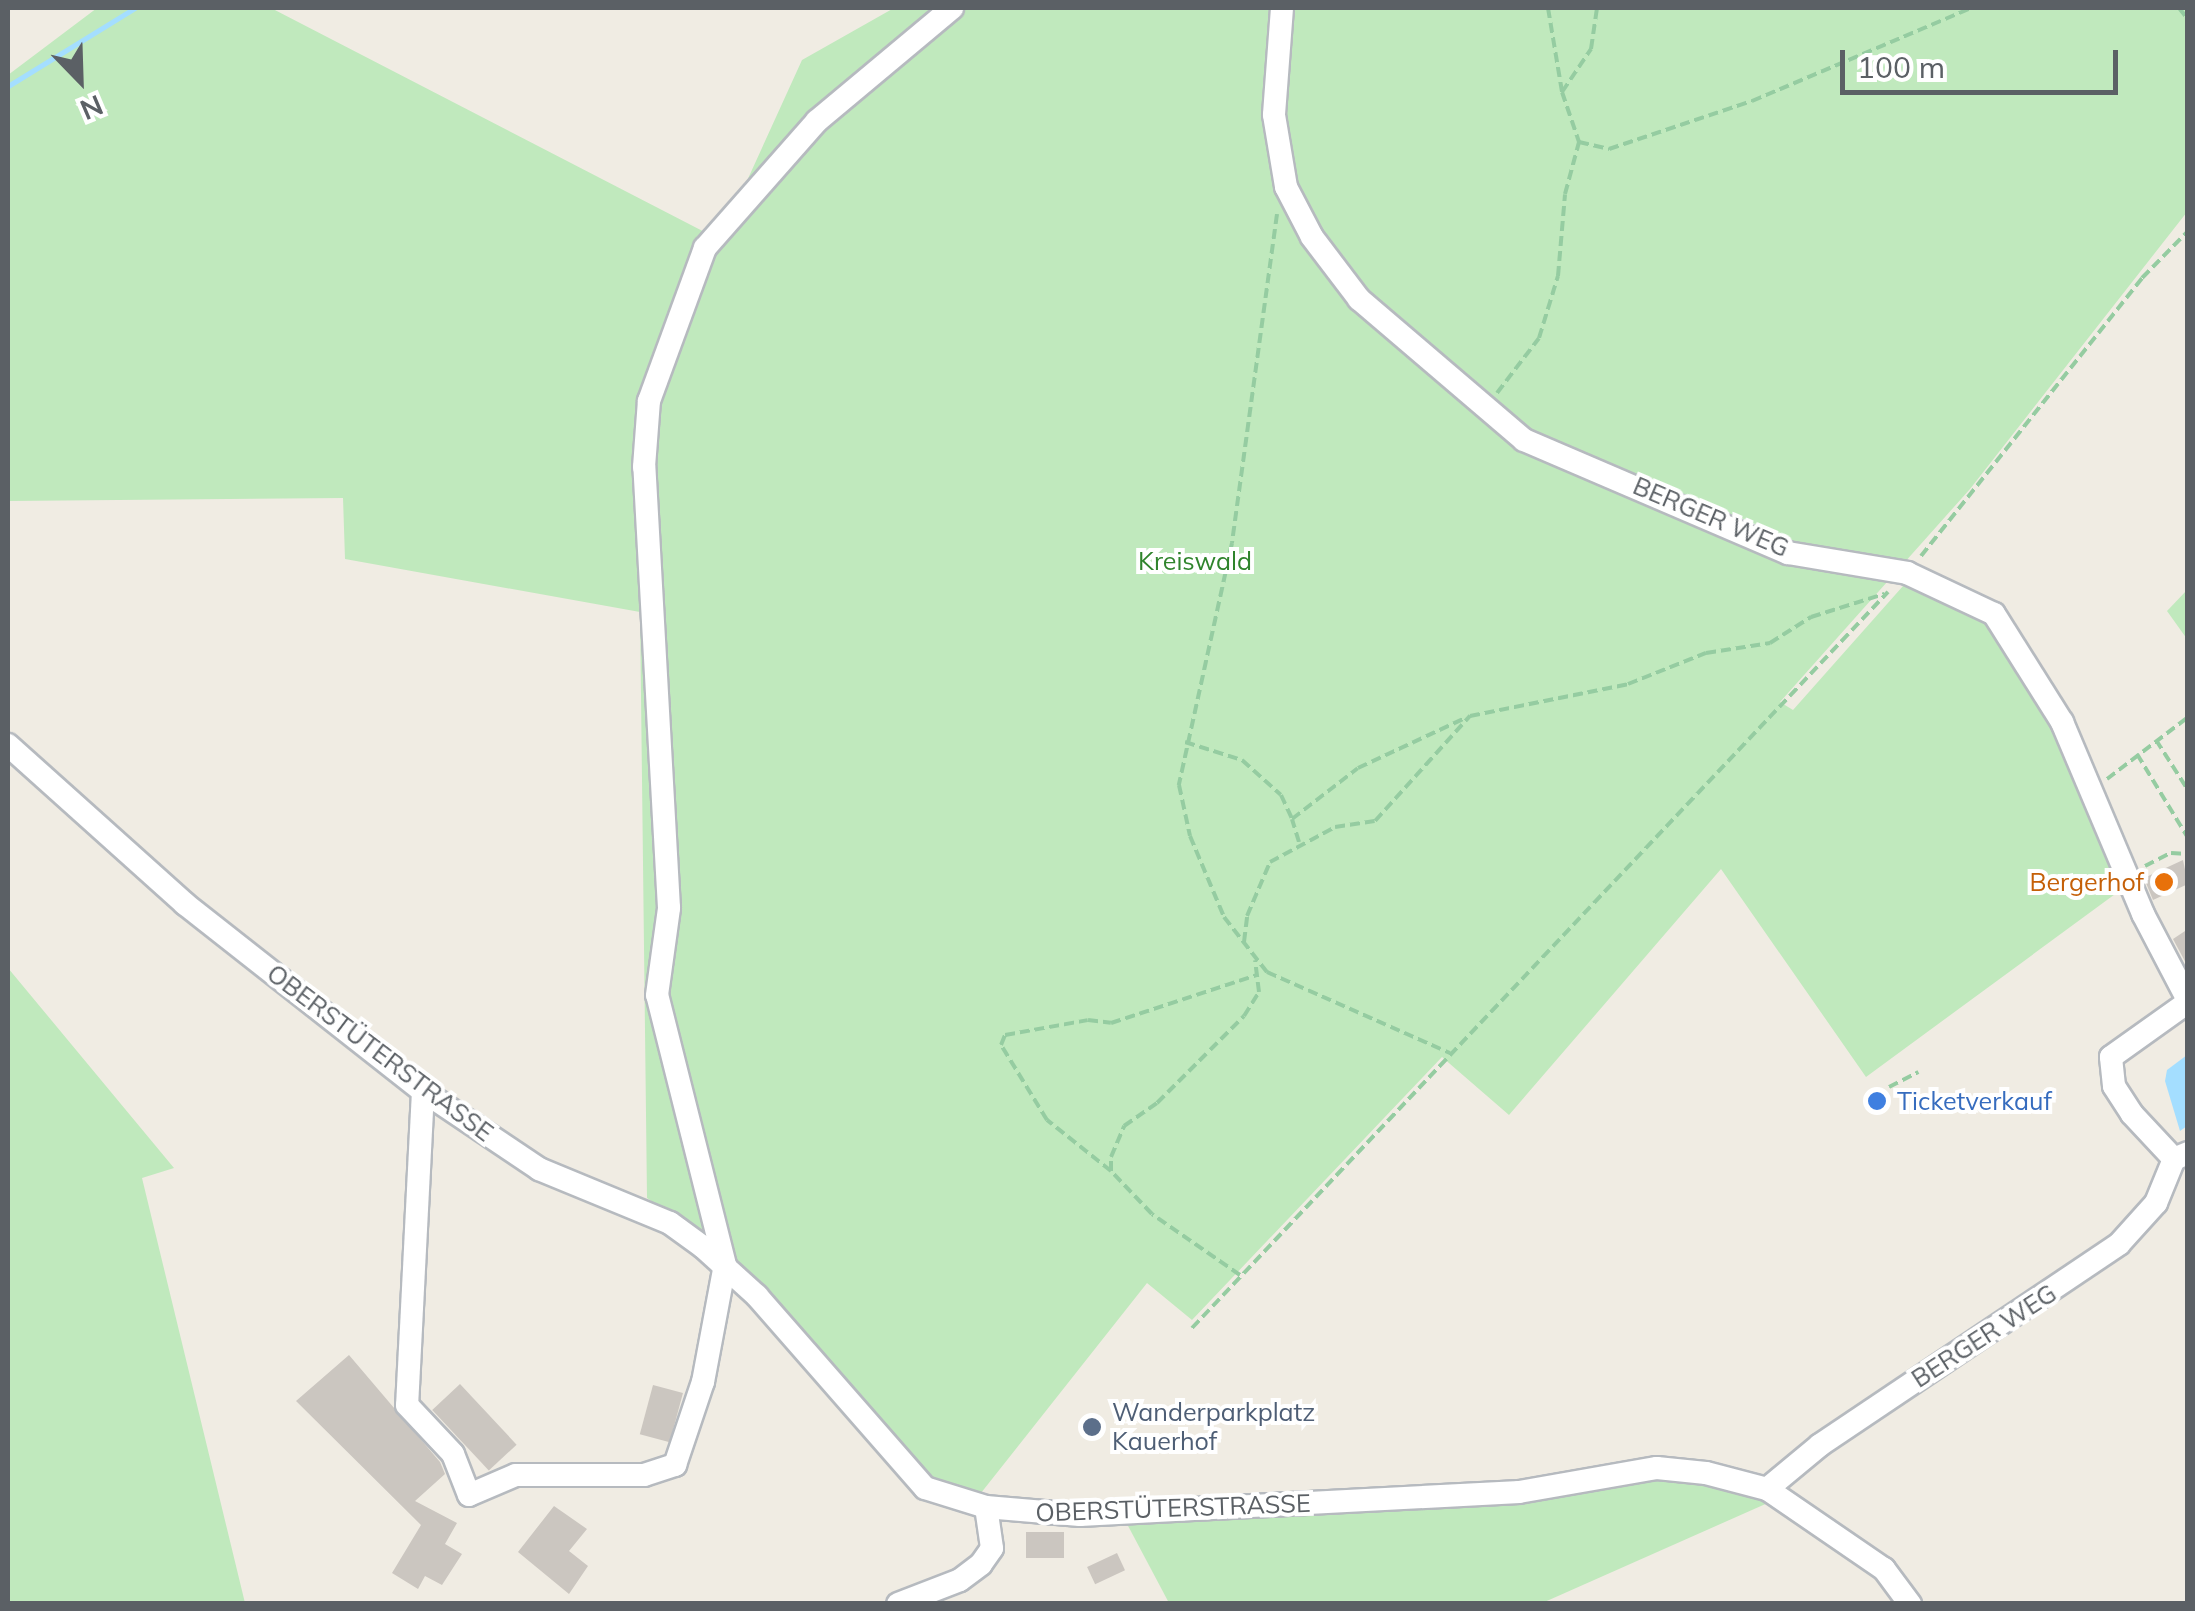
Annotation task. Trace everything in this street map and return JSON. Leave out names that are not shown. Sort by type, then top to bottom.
[{"type":"street","points":[[423,1091],[408,1405],[452,1454],[468,1496],[516,1475],[644,1476],[675,1465],[686,1449],[703,1382],[725,1266],[657,994],[669,908],[644,467],[649,401],[705,248],[817,121],[952,8]]},
{"type":"street","name":"BERGER WEG","points":[[1282,8],[1274,115],[1286,186],[1312,237],[1359,299],[1524,440],[1788,553],[1907,573],[1994,614],[2038,679],[2188,1001],[2110,1057],[2114,1086],[2132,1114],[2181,1156],[2156,1203],[2119,1244],[1820,1445],[1767,1489]]},
{"type":"street","name":"OBERSTÜTERSTRASSE","points":[[8,745],[185,904],[423,1091],[539,1168],[670,1224],[725,1266],[925,1488],[986,1507],[1080,1515],[1519,1492],[1657,1468],[1767,1489],[1884,1569],[1910,1604]]},
{"type":"street","points":[[898,1604],[960,1580],[981,1564],[992,1548],[986,1507]]},
{"type":"path","points":[[1485,408],[1539,338],[1558,276],[1565,194],[1580,142],[1562,92],[1548,8]]},
{"type":"path","points":[[1562,92],[1591,49],[1597,8]]},
{"type":"path","points":[[1580,142],[1609,149],[1752,101],[1971,8]]},
{"type":"path","points":[[2180,8],[2188,19]]},
{"type":"path","points":[[1286,186],[1273,225],[1254,416],[1232,543],[1178,785],[1190,836],[1224,917],[1267,972],[1450,1053]]},
{"type":"path","points":[[1192,1328],[1450,1053],[1712,785],[1907,573],[2142,278],[2188,231]]},
{"type":"path","points":[[1292,819],[1358,768],[1470,716],[1628,684],[1706,653],[1770,643],[1811,617],[1886,594]]},
{"type":"path","points":[[1244,942],[1247,916],[1270,862],[1335,827],[1375,822],[1470,716]]},
{"type":"path","points":[[2091,791],[2188,717]]},
{"type":"path","points":[[2156,740],[2188,790]]},
{"type":"path","points":[[1185,742],[1242,760],[1281,794],[1299,843]]},
{"type":"path","points":[[2137,754],[2187,834]]},
{"type":"path","points":[[2127,875],[2186,854],[2188,865]]},
{"type":"path","points":[[1110,1171],[1124,1126],[1234,1030],[1259,992],[1254,956]]},
{"type":"path","points":[[1240,1275],[1198,1251],[1047,1120],[1001,1044],[1005,1035],[1088,1020],[1111,1023],[1257,974]]},
{"type":"path","points":[[1889,1088],[1918,1072]]},
{"type":"green space","name":"Kreiswald","points":[[97,8],[271,8],[720,240],[802,60],[894,8],[2187,8],[2187,212],[1970,489],[1780,702],[1793,710],[1903,586],[1924,586],[1991,616],[2035,678],[2122,889],[1866,1077],[1721,869],[1509,1115],[1442,1057],[1192,1320],[1147,1283],[977,1498],[929,1485],[705,1238],[647,1198],[640,612],[345,559],[343,498],[8,501],[8,75]]},
{"type":"green space","points":[[2187,590],[2187,639],[2167,611]]},
{"type":"green space","points":[[8,968],[174,1168],[142,1178],[245,1603],[8,1603]]},
{"type":"green space","points":[[1647,1476],[1727,1484],[1770,1502],[1540,1604],[1169,1603],[1126,1522]]},
{"type":"water","points":[[2187,1055],[2187,1126],[2180,1131],[2165,1081],[2167,1070]]},
{"type":"building","name":"Bergerhof","points":[[2183,860],[2188,884],[2153,900],[2144,878]]},
{"type":"building","points":[[2188,929],[2188,967],[2173,939]]},
{"type":"building","points":[[349,1355],[440,1462],[445,1474],[415,1501],[457,1523],[445,1544],[462,1554],[442,1585],[425,1576],[418,1589],[392,1573],[421,1525],[296,1401]]},
{"type":"building","points":[[460,1384],[517,1445],[489,1471],[432,1410]]},
{"type":"building","points":[[653,1385],[683,1393],[670,1442],[640,1434]]},
{"type":"building","points":[[554,1506],[587,1529],[569,1551],[588,1566],[569,1594],[518,1552]]},
{"type":"building","points":[[1026,1532],[1064,1532],[1064,1558],[1026,1558]]},
{"type":"building","points":[[1117,1553],[1125,1570],[1095,1584],[1087,1567]]},
{"type":"waterway","points":[[8,86],[135,8]]},
{"type":"place","name":"Bergerhof","points":[[2164,882]]},
{"type":"place","name":"Ticketverkauf","points":[[1877,1101]]},
{"type":"place","name":"Wanderparkplatz Kauerhof","points":[[1092,1427]]}]
